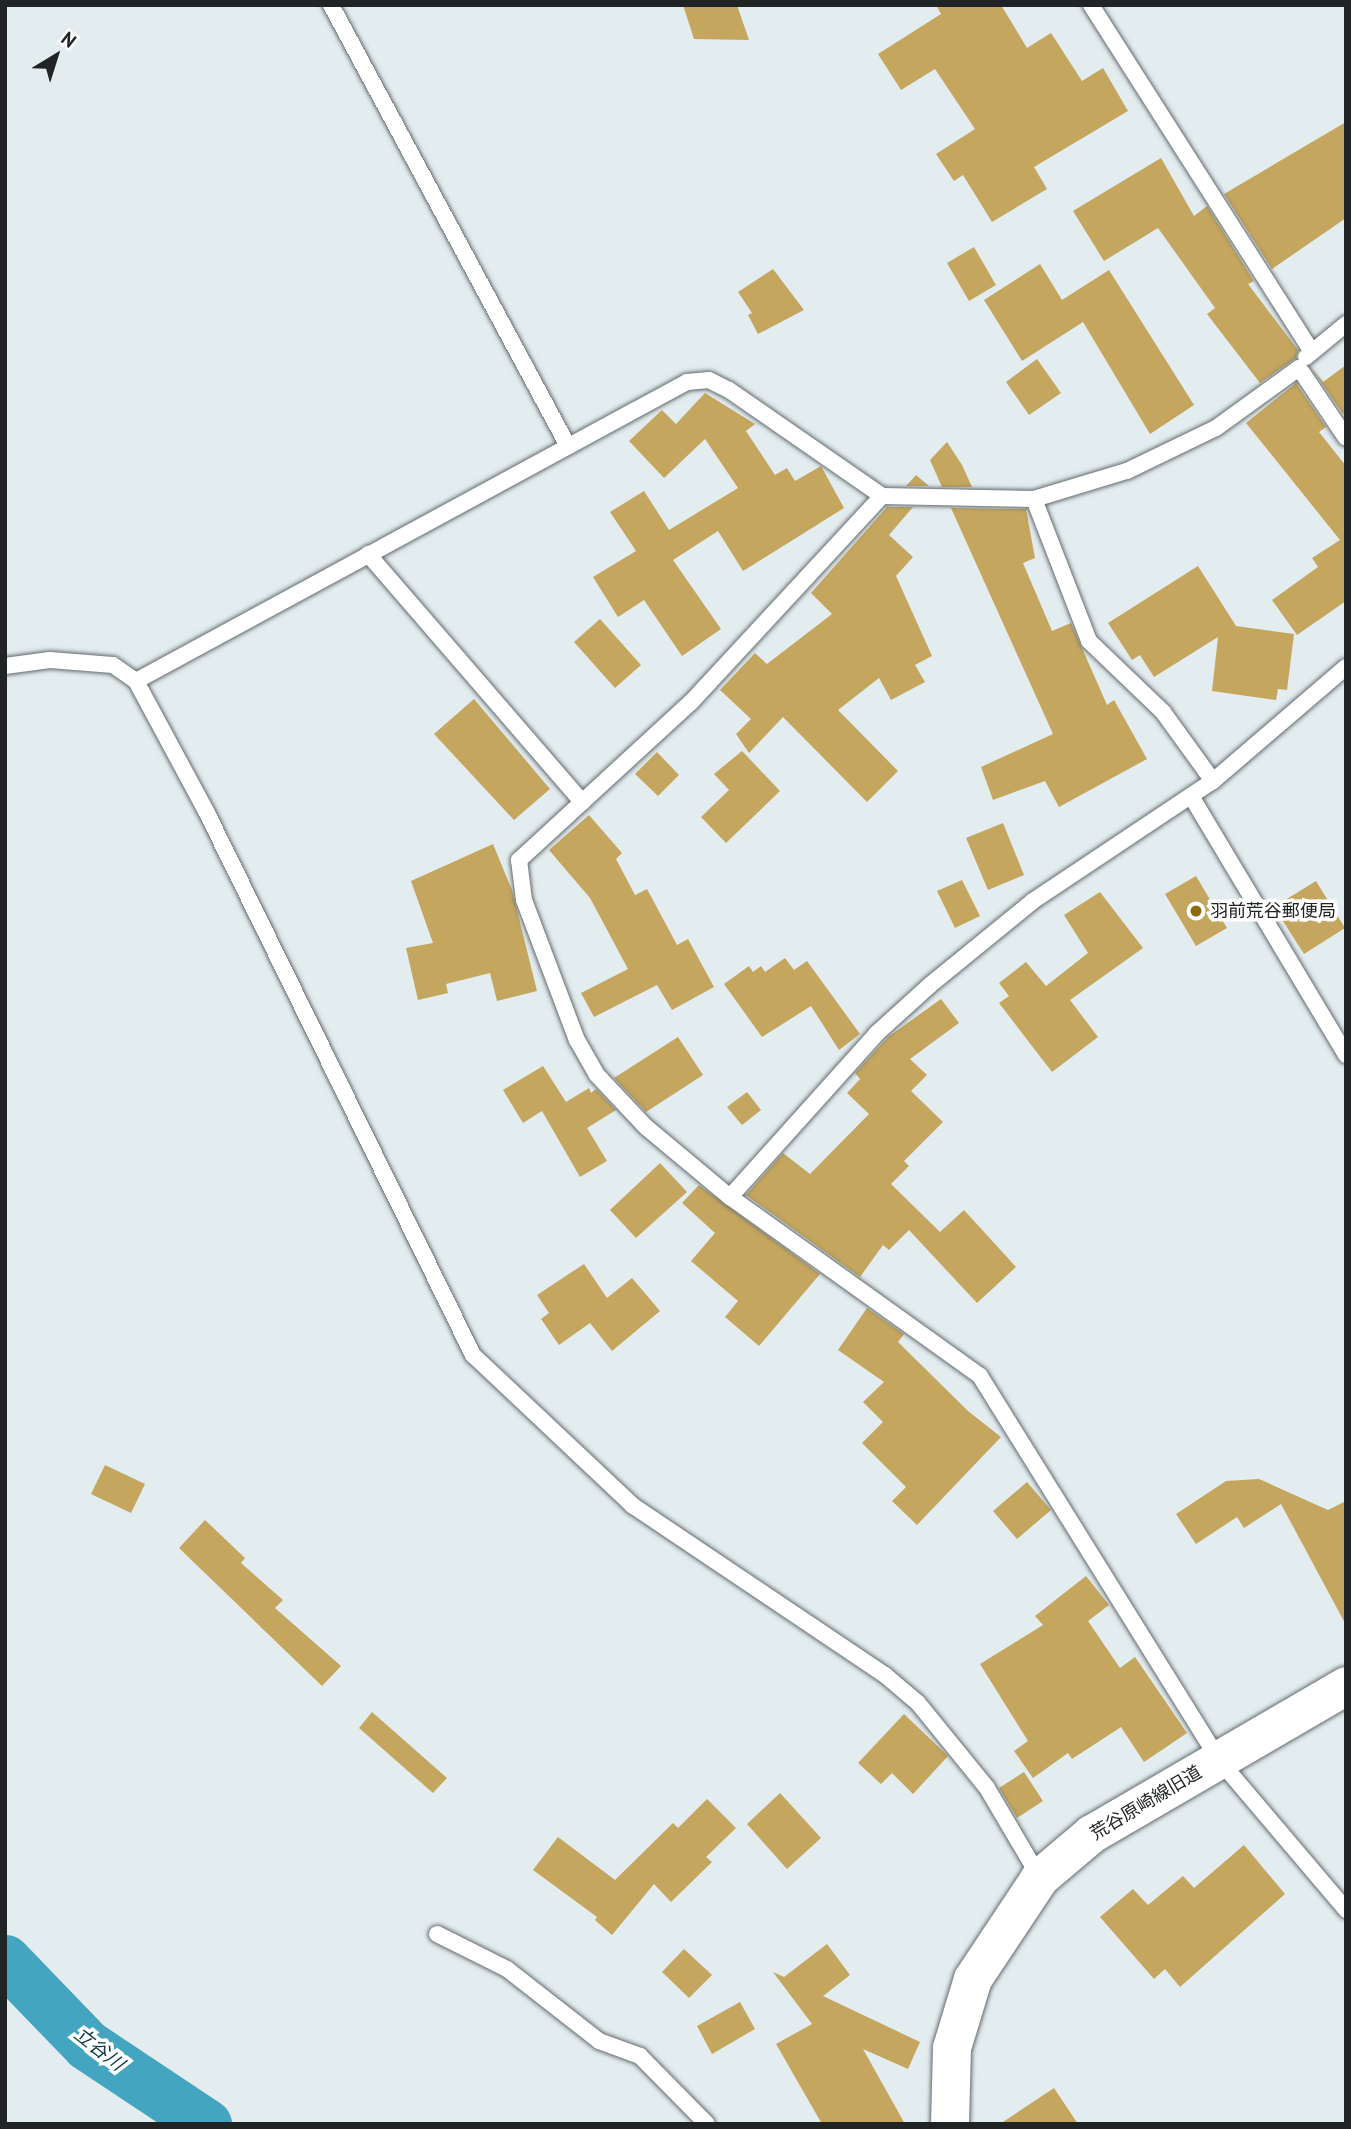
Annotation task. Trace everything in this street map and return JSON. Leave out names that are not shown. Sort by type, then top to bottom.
[{"type":"street","name":"荒谷原崎線旧道","points":[[950,2124],[952,2048],[973,1979],[1040,1878],[1092,1834],[1346,1686]]},
{"type":"lane","points":[[331,5],[568,446]]},
{"type":"lane","points":[[1091,5],[1311,350]]},
{"type":"lane","points":[[136,681],[687,382],[709,380],[882,496],[1034,499],[1128,471],[1216,428],[1300,368],[1311,350],[1346,324]]},
{"type":"lane","points":[[1300,368],[1346,438]]},
{"type":"lane","points":[[882,496],[691,702],[519,860],[524,900],[577,1040],[597,1075],[646,1127],[730,1197],[980,1376],[1219,1760],[1346,1910]]},
{"type":"lane","points":[[1034,499],[1089,641],[1163,712],[1213,781]]},
{"type":"lane","points":[[368,554],[582,802]]},
{"type":"lane","points":[[5,666],[50,660],[113,665],[136,681],[212,823],[473,1355],[632,1505],[885,1675],[918,1703],[986,1788],[1040,1878]]},
{"type":"lane","points":[[730,1197],[876,1034],[930,985],[1032,901],[1213,781],[1346,667]]},
{"type":"lane","points":[[1191,796],[1346,1055]]},
{"type":"lane","points":[[437,1934],[507,1969],[599,2041],[640,2056],[707,2124]]},
{"type":"building","points":[[683,5],[737,5],[749,40],[694,39]]},
{"type":"building","points":[[936,5],[1001,5],[1027,48],[1051,33],[1082,81],[1103,68],[1128,111],[1034,167],[1047,189],[992,222],[963,175],[954,181],[936,154],[975,129],[935,69],[901,90],[878,54],[941,14]]},
{"type":"building","points":[[1346,122],[1346,218],[1272,269],[1224,194]]},
{"type":"building","points":[[1161,158],[1194,216],[1207,206],[1254,281],[1248,284],[1298,350],[1296,358],[1260,383],[1207,314],[1215,308],[1158,228],[1104,261],[1073,211]]},
{"type":"building","points":[[974,247],[996,285],[969,301],[947,263]]},
{"type":"building","points":[[1040,264],[1062,300],[1109,270],[1194,405],[1150,434],[1083,322],[1022,361],[984,300]]},
{"type":"building","points":[[773,269],[804,310],[758,334],[748,315],[752,313],[738,292]]},
{"type":"building","points":[[1037,359],[1061,393],[1029,415],[1006,382]]},
{"type":"building","points":[[1346,365],[1346,412],[1343,414],[1310,366],[1323,382]]},
{"type":"building","points":[[1296,383],[1326,427],[1319,432],[1346,466],[1346,601],[1297,635],[1272,600],[1318,567],[1312,558],[1340,540],[1246,423]]},
{"type":"building","points":[[705,393],[755,424],[746,431],[775,475],[787,468],[795,481],[821,466],[844,508],[743,571],[718,531],[673,560],[721,629],[682,656],[644,600],[618,617],[593,577],[636,551],[610,512],[644,491],[669,530],[738,488],[705,439],[664,478],[629,441],[662,410],[676,424]]},
{"type":"building","points":[[947,442],[972,487],[942,487],[930,460]]},
{"type":"building","points":[[916,475],[929,486],[906,486]]},
{"type":"building","points":[[887,507],[913,507],[889,535],[913,557],[896,576],[932,656],[915,665],[925,682],[891,700],[879,678],[838,710],[898,771],[867,802],[783,717],[749,753],[736,734],[751,719],[720,690],[755,653],[767,664],[832,614],[811,593]]},
{"type":"building","points":[[951,508],[1026,509],[1035,558],[1023,563],[1052,631],[1071,623],[1107,705],[1114,700],[1147,759],[1059,807],[1045,781],[993,800],[981,767],[1053,734]]},
{"type":"building","points":[[1198,566],[1236,626],[1294,634],[1287,690],[1278,689],[1276,700],[1212,691],[1218,637],[1154,677],[1140,655],[1132,660],[1108,623]]},
{"type":"building","points":[[600,619],[641,665],[615,688],[574,642]]},
{"type":"building","points":[[474,699],[550,789],[514,820],[434,734]]},
{"type":"building","points":[[742,751],[780,791],[726,843],[701,817],[729,790],[714,774]]},
{"type":"building","points":[[657,752],[679,775],[658,796],[635,774]]},
{"type":"building","points":[[589,815],[622,853],[616,859],[635,895],[647,889],[677,945],[688,939],[714,987],[672,1010],[657,985],[594,1017],[581,993],[628,969],[590,898],[549,850]]},
{"type":"building","points":[[1003,823],[1024,875],[988,890],[966,838]]},
{"type":"building","points":[[493,844],[512,890],[537,991],[497,1001],[490,973],[446,984],[448,993],[418,1000],[406,948],[433,943],[411,881]]},
{"type":"building","points":[[1196,876],[1227,928],[1196,946],[1165,894]]},
{"type":"building","points":[[962,880],[980,916],[955,928],[937,891]]},
{"type":"building","points":[[1316,881],[1345,928],[1304,954],[1274,907]]},
{"type":"building","points":[[1100,892],[1143,948],[1070,1000],[1098,1037],[1052,1072],[999,1003],[1009,996],[999,983],[1026,962],[1046,986],[1088,953],[1064,915]]},
{"type":"building","points":[[785,958],[794,970],[807,961],[860,1034],[839,1050],[811,1006],[762,1037],[724,984],[749,966],[753,972],[761,966],[765,972]]},
{"type":"building","points":[[941,999],[959,1023],[910,1059],[927,1075],[911,1091],[943,1122],[904,1161],[909,1166],[891,1184],[940,1232],[964,1210],[1016,1267],[977,1303],[909,1230],[889,1250],[883,1245],[860,1277],[746,1195],[783,1153],[810,1174],[869,1114],[847,1093],[860,1079],[855,1073],[888,1037]]},
{"type":"building","points":[[678,1037],[703,1075],[646,1112],[614,1078]]},
{"type":"building","points":[[543,1066],[566,1102],[589,1088],[591,1093],[596,1089],[616,1110],[587,1128],[607,1161],[580,1177],[542,1111],[523,1123],[503,1090]]},
{"type":"building","points":[[747,1092],[761,1110],[742,1125],[727,1107]]},
{"type":"building","points":[[660,1163],[687,1192],[636,1238],[610,1210]]},
{"type":"building","points":[[699,1185],[820,1274],[759,1346],[725,1317],[738,1301],[691,1261],[715,1233],[682,1203]]},
{"type":"building","points":[[584,1264],[607,1298],[632,1278],[660,1311],[612,1351],[590,1323],[559,1345],[541,1319],[549,1313],[537,1295]]},
{"type":"building","points":[[867,1308],[904,1334],[898,1342],[968,1411],[1001,1437],[917,1525],[892,1501],[906,1487],[862,1443],[883,1422],[863,1402],[884,1382],[838,1350]]},
{"type":"building","points":[[105,1465],[145,1484],[131,1513],[91,1494]]},
{"type":"building","points":[[1259,1479],[1328,1510],[1346,1501],[1346,1625],[1281,1504],[1244,1528],[1237,1517],[1196,1544],[1176,1514],[1226,1481]]},
{"type":"building","points":[[1027,1482],[1051,1510],[1017,1539],[993,1511]]},
{"type":"building","points":[[205,1520],[245,1558],[241,1563],[283,1600],[275,1608],[341,1666],[322,1686],[179,1548]]},
{"type":"building","points":[[1086,1576],[1109,1605],[1088,1621],[1120,1668],[1135,1657],[1187,1733],[1144,1762],[1121,1727],[1072,1759],[1068,1753],[1033,1778],[1014,1751],[1028,1741],[980,1664],[1043,1625],[1035,1616]]},
{"type":"building","points":[[372,1712],[447,1778],[433,1793],[359,1728]]},
{"type":"building","points":[[904,1714],[948,1756],[913,1794],[892,1773],[881,1784],[858,1763]]},
{"type":"building","points":[[1024,1772],[1043,1801],[1017,1818],[999,1788]]},
{"type":"building","points":[[780,1793],[821,1838],[787,1869],[747,1824]]},
{"type":"building","points":[[707,1799],[736,1828],[706,1857],[712,1862],[671,1902],[654,1884],[612,1935],[595,1920],[597,1917],[533,1870],[558,1837],[615,1880],[673,1823],[678,1828]]},
{"type":"building","points":[[1244,1845],[1285,1894],[1180,1987],[1165,1969],[1154,1979],[1100,1917],[1133,1889],[1148,1905],[1183,1876],[1194,1888]]},
{"type":"building","points":[[827,1944],[850,1975],[823,1996],[920,2042],[908,2069],[863,2049],[905,2124],[822,2124],[776,2044],[812,2024],[773,1972],[784,1977]]},
{"type":"building","points":[[684,1949],[712,1975],[689,1998],[662,1972]]},
{"type":"building","points":[[740,2002],[755,2029],[712,2054],[697,2026]]},
{"type":"building","points":[[1054,2088],[1078,2124],[1000,2124]]},
{"type":"waterway","name":"立谷川","points":[[5,1960],[87,2045],[206,2124]]},
{"type":"place","name":"羽前荒谷郵便局","points":[[1196,911]]}]
